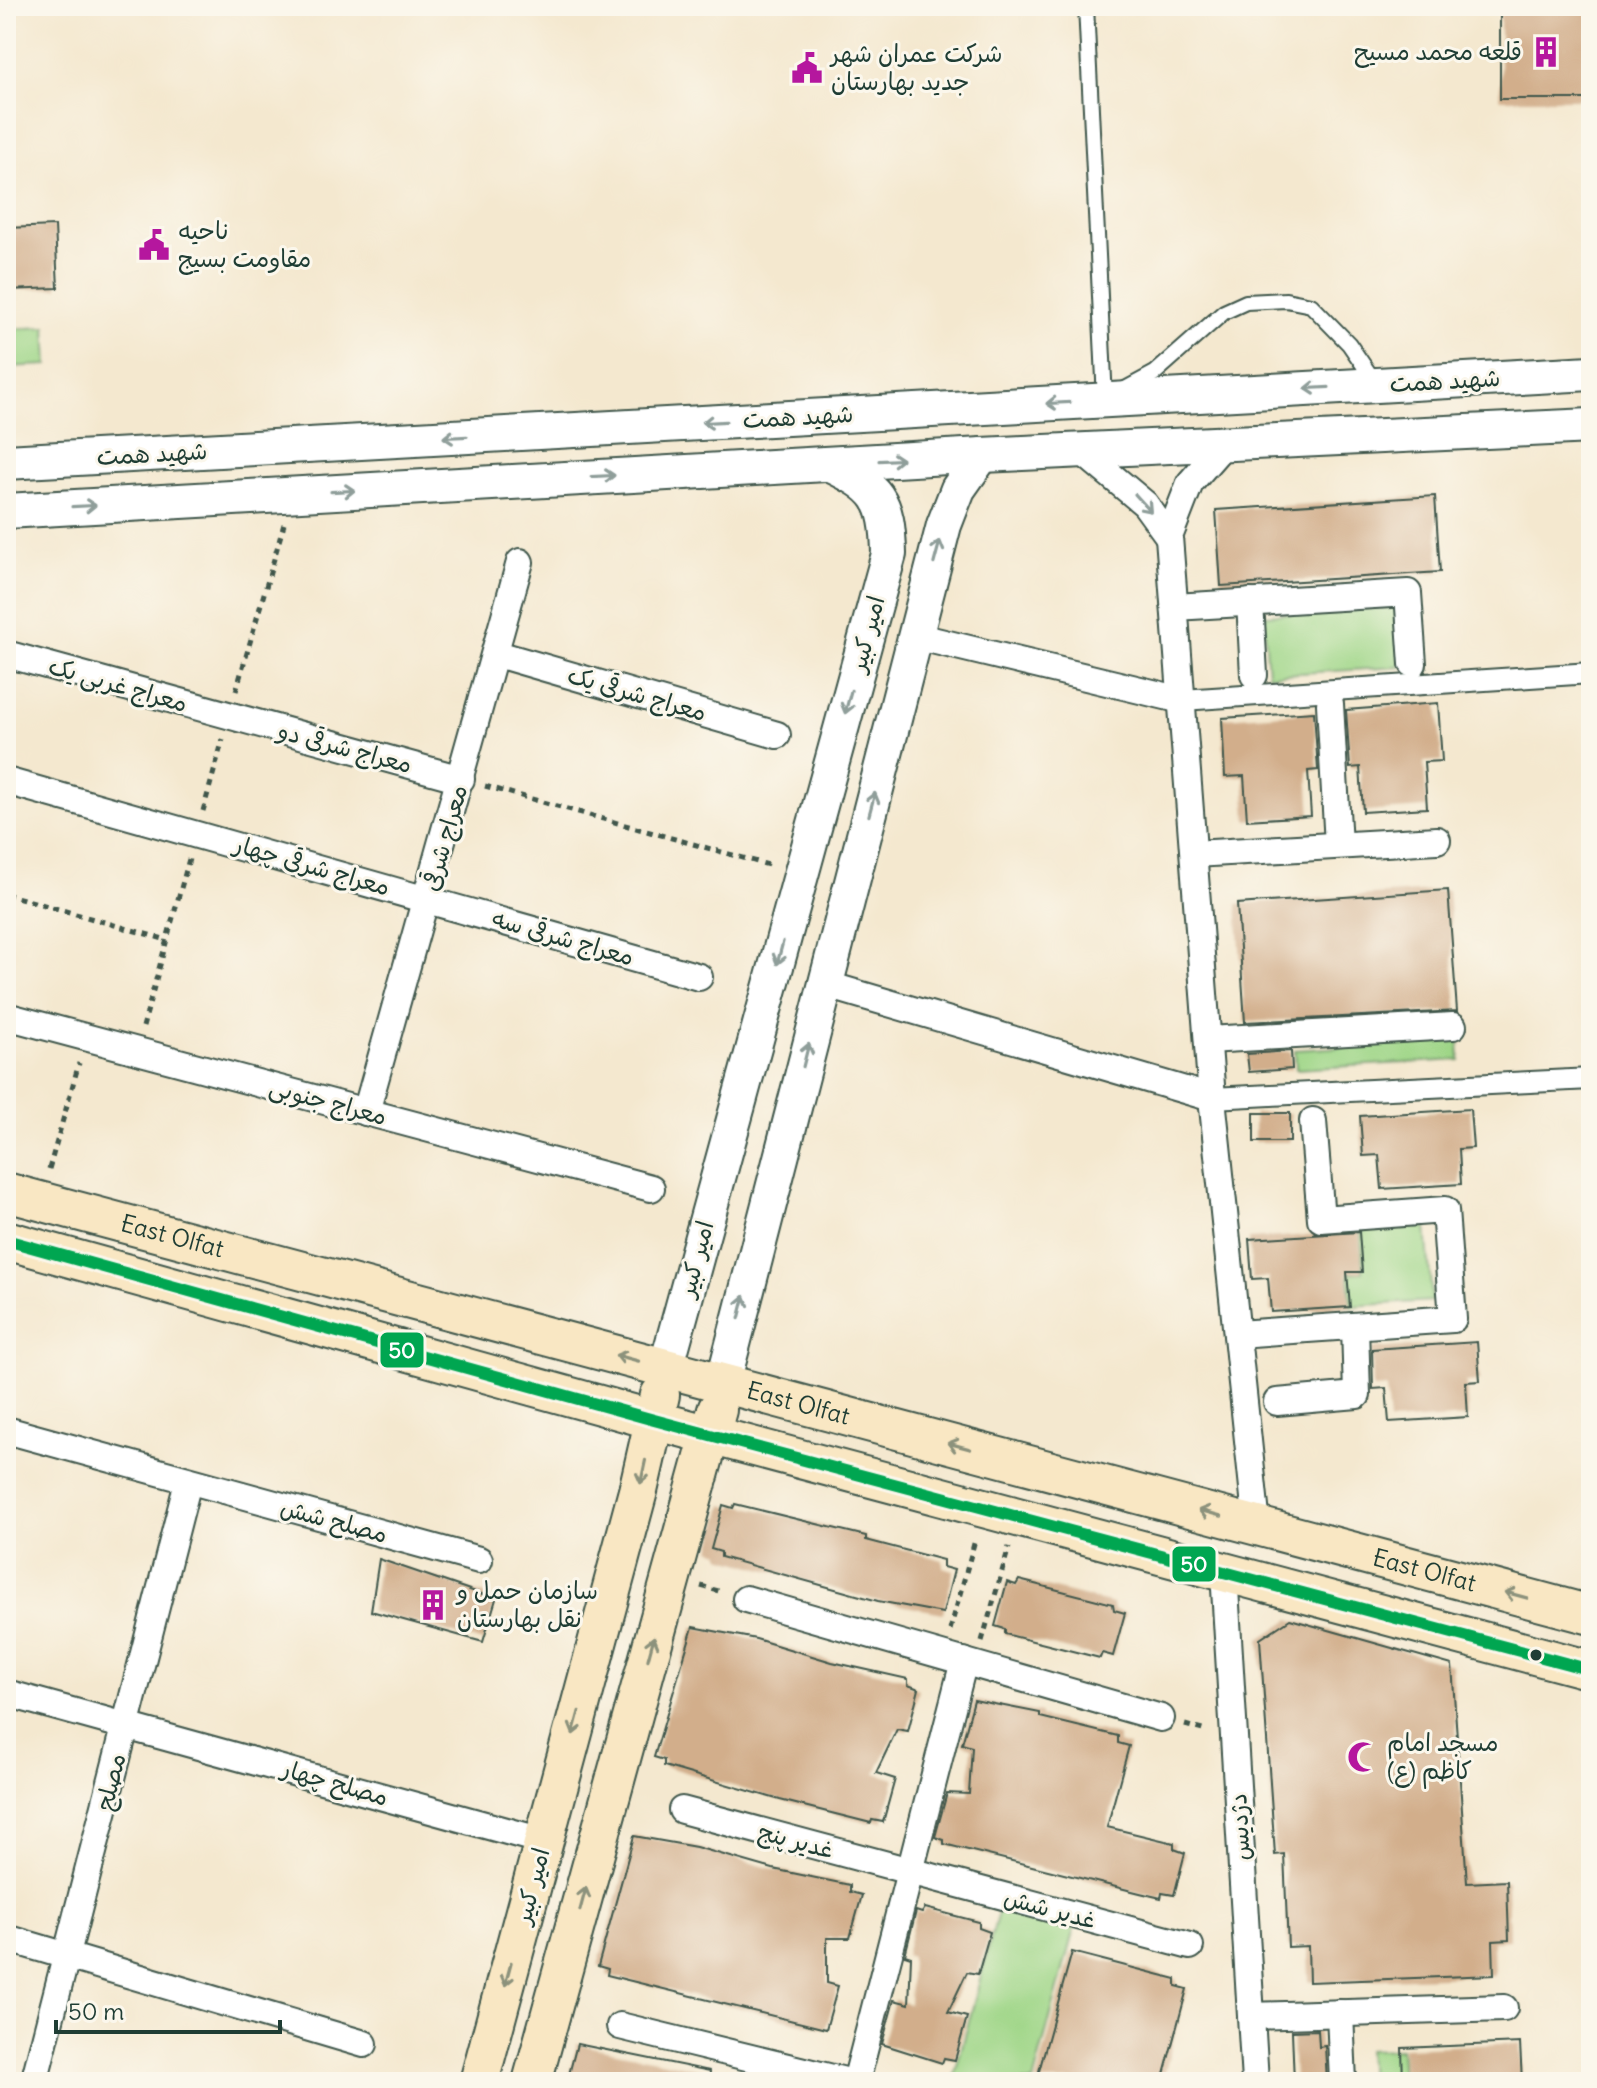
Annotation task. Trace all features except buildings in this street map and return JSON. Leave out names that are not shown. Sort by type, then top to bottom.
[{"type":"main road","name":"East Olfat","points":[[23,1196],[1591,1615]]},
{"type":"main road","name":"East Olfat","points":[[6,1240],[654,1420],[1591,1670]]},
{"type":"main road","name":"امیر کبیر","points":[[479,2082],[638,1491],[666,1368]]},
{"type":"main road","name":"امیر کبیر","points":[[532,2082],[723,1383]]},
{"type":"street","name":"شهید همت","points":[[6,462],[1591,373]]},
{"type":"street","name":"شهید همت","points":[[6,511],[829,463],[1591,426]]},
{"type":"street","points":[[1225,443],[1190,483],[1169,537],[1212,1098],[1257,1526]]},
{"type":"street","points":[[1084,453],[1145,504],[1169,537]]},
{"type":"street","name":"امیر کبیر","points":[[723,1383],[824,984],[951,505],[982,455]]},
{"type":"street","name":"امیر کبیر","points":[[666,1368],[889,554],[888,520],[880,496],[859,478],[829,463]]},
{"type":"street","name":"معراج شرقی","points":[[366,1112],[497,654],[520,562]]},
{"type":"street","points":[[1175,607],[1408,593],[1413,664]]},
{"type":"street","points":[[1250,602],[1254,675]]},
{"type":"street","points":[[915,636],[1182,700],[1591,673]]},
{"type":"street","name":"معراج غربی یک","points":[[6,654],[229,717]]},
{"type":"street","name":"معراج شرقی یک","points":[[497,654],[777,735]]},
{"type":"street","points":[[1330,704],[1338,845]]},
{"type":"street","name":"معراج شرقی دو","points":[[229,717],[461,779]]},
{"type":"street","name":"معراج شرقی چهار","points":[[6,781],[197,832],[427,899]]},
{"type":"street","points":[[1194,854],[1437,840]]},
{"type":"street","name":"معراج شرقی سه","points":[[427,899],[699,977]]},
{"type":"street","points":[[824,984],[1212,1098],[1591,1079]]},
{"type":"street","name":"معراج جنوبی","points":[[6,1016],[651,1188]]},
{"type":"street","points":[[1208,1040],[1453,1026]]},
{"type":"street","points":[[1237,1334],[1453,1319],[1445,1210],[1321,1219],[1313,1121]]},
{"type":"street","points":[[1277,1402],[1357,1395],[1355,1326]]},
{"type":"street","name":"مصلح شش","points":[[6,1430],[479,1560]]},
{"type":"street","name":"مصلح","points":[[34,2082],[188,1482]]},
{"type":"street","name":"دژدیس","points":[[1224,1572],[1255,2082]]},
{"type":"street","points":[[746,1599],[1161,1718]]},
{"type":"street","points":[[856,2082],[961,1661]]},
{"type":"street","name":"مصلح چهار","points":[[6,1693],[543,1841]]},
{"type":"street","name":"غدیر پنج","points":[[682,1810],[910,1871]]},
{"type":"street","name":"غدیر شش","points":[[910,1871],[1190,1946]]},
{"type":"street","points":[[6,1938],[364,2044]]},
{"type":"street","points":[[1251,2016],[1504,2008]]},
{"type":"street","points":[[1340,2013],[1343,2082]]},
{"type":"street","points":[[620,2026],[849,2082]]},
{"type":"lane","points":[[1086,6],[1105,400],[1155,373],[1224,312],[1246,302],[1286,300],[1311,305],[1349,344],[1377,385]]},
{"type":"path","points":[[136,1051],[292,494]]},
{"type":"path","points":[[461,779],[801,874]]},
{"type":"path","points":[[6,894],[167,940]]},
{"type":"path","points":[[23,1196],[86,1037]]},
{"type":"path","points":[[961,1661],[1001,1512]]},
{"type":"path","points":[[961,1661],[1001,1512]]},
{"type":"path","points":[[671,1578],[746,1599]]},
{"type":"path","points":[[1161,1718],[1234,1739]]},
{"type":"green space","points":[[46,327],[48,365],[6,367],[6,329]]},
{"type":"green space","points":[[1396,607],[1400,667],[1268,675],[1264,615]]},
{"type":"green space","points":[[1459,1040],[1460,1060],[1296,1069],[1295,1050]]},
{"type":"green space","points":[[1426,1227],[1432,1301],[1351,1306],[1349,1273],[1363,1272],[1361,1231]]},
{"type":"green space","points":[[1000,1905],[1075,1925],[1033,2082],[972,2082],[954,2077]]},
{"type":"green space","points":[[1400,2049],[1402,2082],[1369,2082],[1367,2050]]},
{"type":"transit line","name":"50","points":[[6,1240],[654,1420],[1591,1670]]},
{"type":"place","name":"قلعه محمد مسیح","points":[[1546,52]]},
{"type":"place","name":"شرکت عمران شهر جدید بهارستان","points":[[807,68]]},
{"type":"place","name":"ناحیه مقاومت بسیج","points":[[154,245]]},
{"type":"place","name":"سازمان حمل و نقل بهارستان","points":[[433,1605]]},
{"type":"place","name":"مسجد امام کاظم (ع)","points":[[1363,1757]]}]
